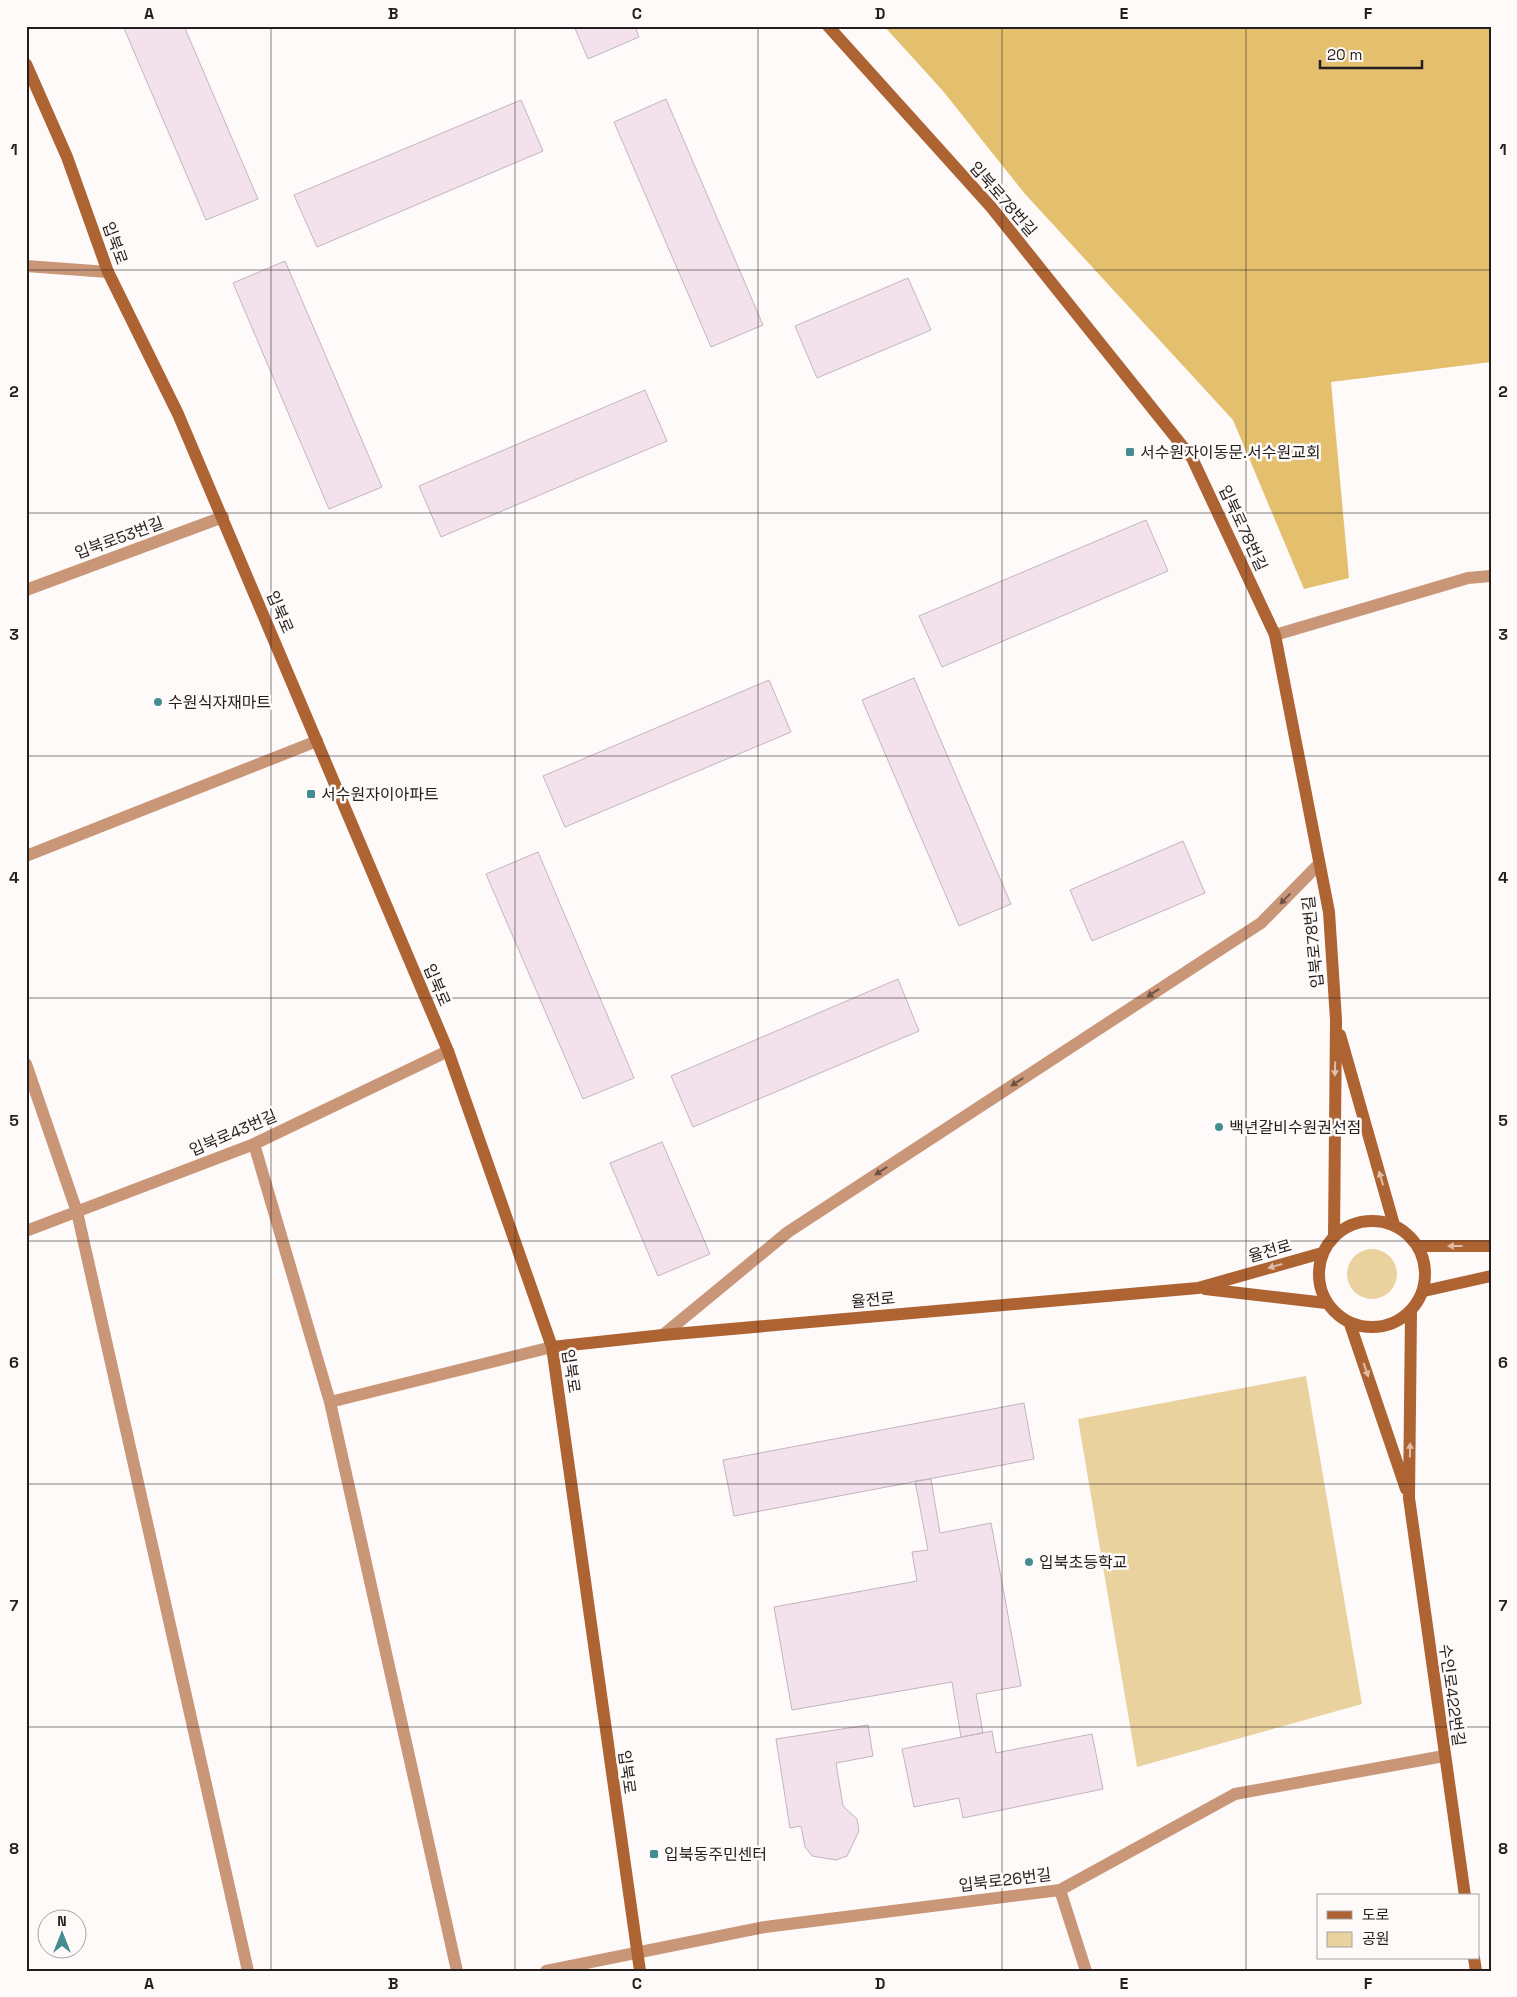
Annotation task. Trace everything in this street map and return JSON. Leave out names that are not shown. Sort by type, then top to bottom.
[{"type":"street","name":"입북로78번길","points":[[828,26],[991,207],[1192,458],[1275,634],[1329,912],[1336,1020]]},
{"type":"street","name":"입북로","points":[[26,64],[67,157],[108,272],[178,414],[223,517],[448,1052],[552,1347],[640,1971]]},
{"type":"street","points":[[26,266],[108,272]]},
{"type":"street","name":"입북로53번길","points":[[26,590],[223,517]]},
{"type":"street","points":[[1275,634],[1468,578],[1491,576]]},
{"type":"street","points":[[26,856],[317,741]]},
{"type":"street","points":[[663,1335],[788,1232],[1261,923],[1319,864]]},
{"type":"street","points":[[1336,1020],[1394,1225]]},
{"type":"street","points":[[1334,1236],[1336,1020]]},
{"type":"street","name":"입북로43번길","points":[[26,1232],[254,1144],[448,1052]]},
{"type":"street","points":[[26,1064],[77,1212],[248,1971]]},
{"type":"street","points":[[254,1144],[330,1402],[457,1971]]},
{"type":"street","points":[[1373,1220],[1394,1225],[1408,1234],[1418,1246],[1426,1268],[1424,1291],[1411,1312],[1393,1325],[1372,1329],[1350,1324],[1326,1303],[1318,1278],[1322,1252],[1334,1236],[1352,1224],[1373,1220]]},
{"type":"street","points":[[1418,1246],[1491,1246]]},
{"type":"street","name":"율전로","points":[[552,1347],[663,1335],[1198,1288],[1322,1252]]},
{"type":"street","points":[[1424,1291],[1491,1276]]},
{"type":"street","name":"율전로","points":[[1198,1288],[1326,1303]]},
{"type":"street","name":"수인로422번길","points":[[1411,1312],[1410,1498],[1444,1756],[1465,1894]]},
{"type":"street","name":"수인로422번길","points":[[1350,1324],[1410,1498]]},
{"type":"street","points":[[330,1402],[552,1347]]},
{"type":"street","name":"입북로26번길","points":[[546,1971],[765,1927],[1060,1890],[1235,1794],[1444,1756]]},
{"type":"street","points":[[1060,1890],[1086,1971]]},
{"type":"green space","points":[[1367,1249],[1377,1249],[1390,1256],[1397,1269],[1397,1279],[1390,1292],[1377,1299],[1367,1299],[1358,1295],[1351,1288],[1347,1279],[1347,1269],[1351,1260],[1358,1253]]},
{"type":"green space","points":[[1306,1376],[1362,1704],[1137,1767],[1078,1419]]},
{"type":"shaded area","points":[[884,26],[1491,26],[1491,362],[1331,382],[1349,578],[1304,589],[1233,420],[1025,194],[943,91]]},
{"type":"building","points":[[123,26],[184,26],[258,199],[206,220]]},
{"type":"building","points":[[574,26],[635,26],[639,37],[588,59]]},
{"type":"building","points":[[666,99],[763,325],[711,347],[614,122]]},
{"type":"building","points":[[521,100],[543,151],[317,247],[294,195]]},
{"type":"building","points":[[285,261],[382,487],[329,509],[233,283]]},
{"type":"building","points":[[908,278],[931,330],[817,378],[795,326]]},
{"type":"building","points":[[645,390],[667,441],[441,537],[419,486]]},
{"type":"building","points":[[1146,520],[1168,571],[942,667],[919,616]]},
{"type":"building","points":[[914,678],[1011,904],[959,926],[862,700]]},
{"type":"building","points":[[769,680],[791,732],[565,827],[543,776]]},
{"type":"building","points":[[1183,841],[1205,893],[1092,941],[1070,890]]},
{"type":"building","points":[[538,852],[634,1078],[583,1099],[486,874]]},
{"type":"building","points":[[898,979],[919,1031],[693,1127],[671,1076]]},
{"type":"building","points":[[662,1142],[710,1254],[658,1276],[610,1163]]},
{"type":"building","points":[[1024,1403],[1034,1459],[734,1516],[723,1460]]},
{"type":"building","points":[[931,1479],[940,1533],[991,1523],[1021,1686],[976,1694],[983,1733],[961,1737],[952,1682],[792,1710],[774,1607],[917,1581],[912,1552],[928,1550],[915,1481]]},
{"type":"building","points":[[868,1725],[873,1756],[836,1763],[843,1806],[857,1819],[859,1831],[847,1856],[836,1860],[812,1856],[805,1847],[801,1826],[790,1828],[776,1739]]},
{"type":"building","points":[[992,1731],[996,1753],[1092,1734],[1103,1789],[963,1818],[959,1798],[914,1807],[902,1749]]},
{"type":"place","name":"서수원자이동문.서수원교회","points":[[1130,452]]},
{"type":"place","name":"수원식자재마트","points":[[158,702]]},
{"type":"place","name":"서수원자이아파트","points":[[311,794]]},
{"type":"place","name":"백년갈비수원권선점","points":[[1219,1127]]},
{"type":"place","name":"입북초등학교","points":[[1029,1562]]},
{"type":"place","name":"입북동주민센터","points":[[654,1854]]}]
